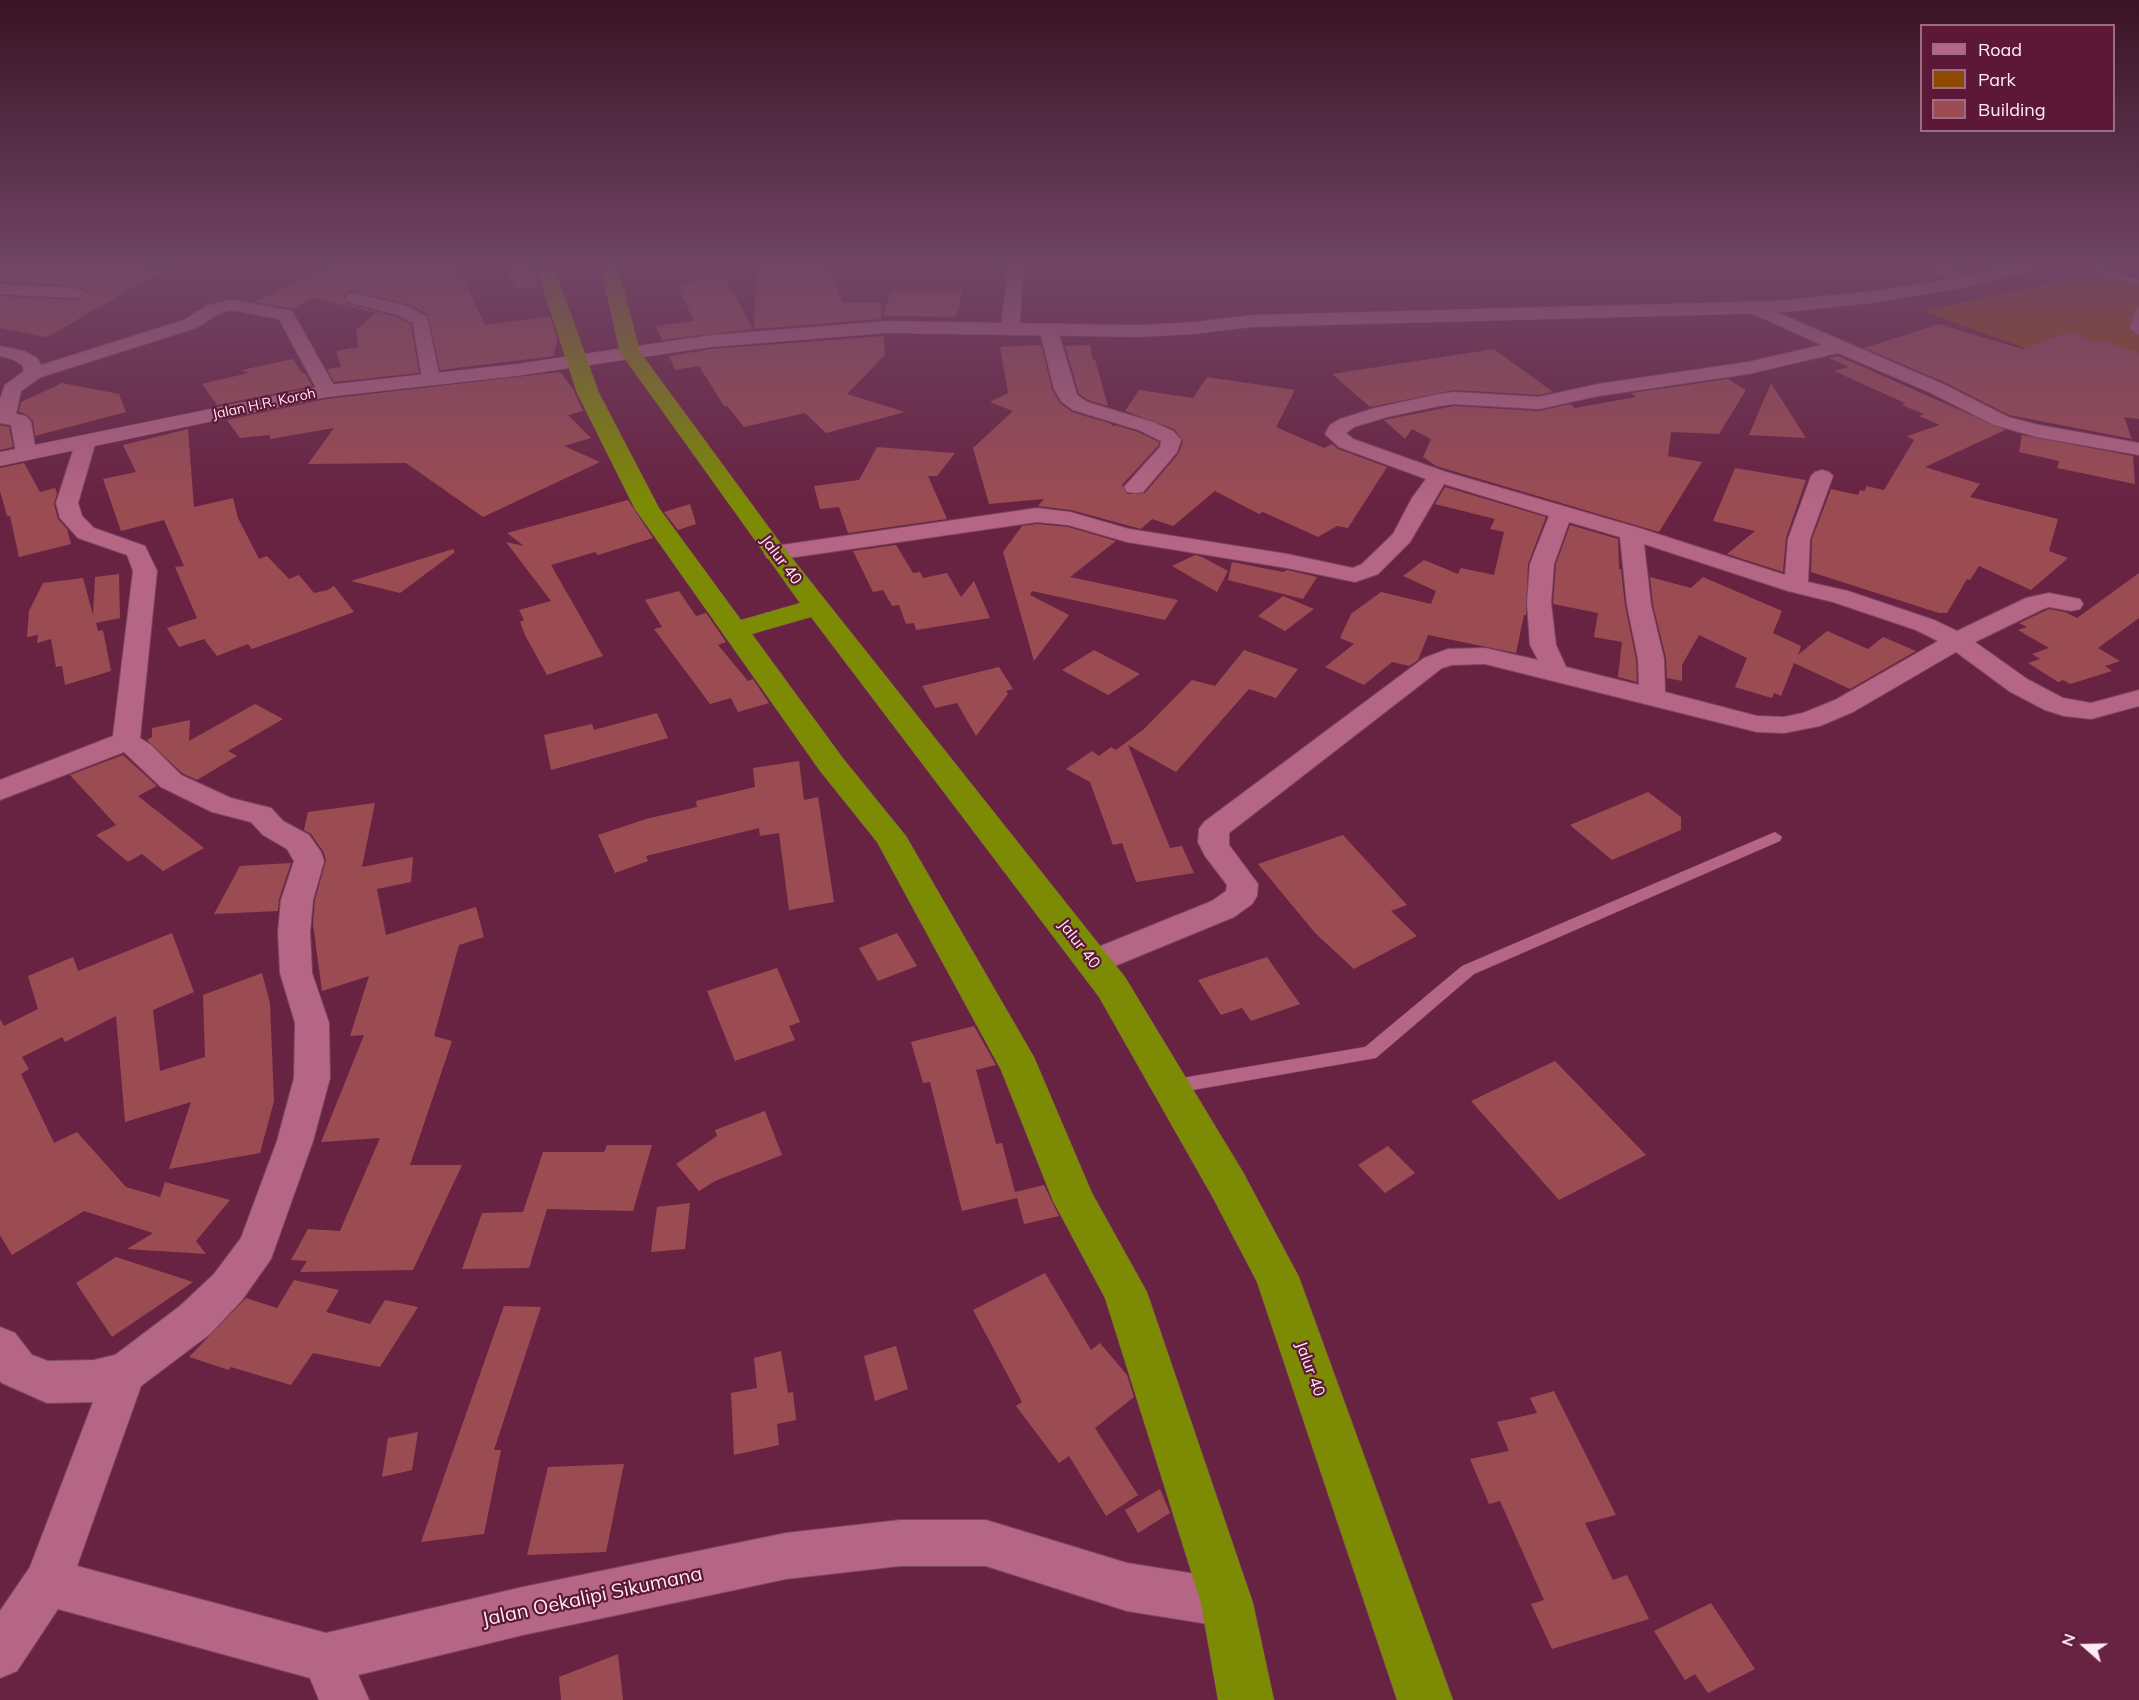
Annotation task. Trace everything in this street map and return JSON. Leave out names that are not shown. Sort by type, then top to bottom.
[{"type":"highway","points":[[572,343],[588,393],[647,509],[831,764],[890,836],[1020,1068],[1074,1201],[1125,1293],[1227,1603],[1246,1700]]},
{"type":"highway","name":"Jalur 40","points":[[628,343],[630,352],[775,552],[1112,987],[1228,1185],[1277,1277],[1425,1700]]},
{"type":"highway","points":[[734,631],[817,607]]},
{"type":"main road","name":"Jalan H.R. Koroh","points":[[0,459],[327,391],[516,370],[700,343]]},
{"type":"street","points":[[26,453],[21,422],[5,418],[12,389],[34,373],[130,343]]},
{"type":"street","points":[[301,343],[327,391]]},
{"type":"street","points":[[425,343],[431,379]]},
{"type":"street","points":[[1052,343],[1064,388],[1069,398],[1087,409],[1146,426],[1166,435],[1171,441],[1170,448],[1135,487]]},
{"type":"street","points":[[1831,343],[1936,388],[2015,426],[2139,449]]},
{"type":"street","points":[[1839,347],[1748,368],[1598,390],[1539,404],[1454,398],[1439,400],[1382,412],[1347,423],[1335,434],[1338,438],[1356,447],[1439,476],[1631,533],[1796,586],[1857,601],[1925,625],[1957,641],[2018,685],[2055,704],[2073,710],[2091,711],[2139,698]]},
{"type":"street","points":[[0,351],[18,355],[30,362],[34,373]]},
{"type":"street","points":[[86,441],[67,503],[71,518],[86,533],[137,551],[145,571],[126,741]]},
{"type":"street","points":[[775,552],[1036,515],[1070,519],[1127,535],[1287,561],[1355,575],[1370,569],[1402,537],[1423,498],[1439,476]]},
{"type":"street","points":[[1796,586],[1799,539],[1822,476]]},
{"type":"street","points":[[1557,672],[1543,645],[1539,603],[1542,564],[1561,514]]},
{"type":"street","points":[[1631,533],[1639,605],[1651,659],[1652,698]]},
{"type":"street","points":[[1093,963],[1223,909],[1241,896],[1243,884],[1216,849],[1213,842],[1214,829],[1433,663],[1448,657],[1485,656],[1557,672],[1757,724],[1784,725],[1810,720],[1844,706],[1957,641],[2035,603],[2049,600],[2071,604]]},
{"type":"street","points":[[0,791],[126,741]]},
{"type":"street","points":[[0,1347],[17,1369],[47,1382],[94,1381],[125,1373],[195,1320],[228,1287],[256,1247],[295,1141],[312,1078],[312,1023],[296,973],[294,932],[297,900],[309,861],[306,852],[298,842],[273,828],[261,815],[206,798],[171,781],[141,751],[126,741]]},
{"type":"street","points":[[0,1654],[48,1582],[125,1373]]},
{"type":"street","name":"Jalan Oekalipi Sikumana","points":[[48,1582],[335,1679],[523,1611],[786,1556],[900,1543],[986,1543],[1127,1587],[1227,1603]]},
{"type":"lane","points":[[1170,1088],[1370,1053],[1468,970],[1775,837]]},
{"type":"green space","points":[[2012,343],[2139,343],[2139,389]]},
{"type":"building","points":[[358,343],[414,343],[419,373],[334,382],[327,369],[341,367],[336,351],[358,347]]},
{"type":"building","points":[[434,343],[556,343],[554,356],[440,370]]},
{"type":"building","points":[[786,343],[884,343],[885,355],[847,394],[905,412],[826,433],[805,413],[744,427],[727,406],[724,406],[699,366],[675,370],[669,356],[711,349]]},
{"type":"building","points":[[1879,343],[2003,343],[2022,349],[2038,343],[2111,343],[2139,353],[2139,419],[2124,417],[2132,439],[2009,415],[1944,382],[1864,348]]},
{"type":"building","points":[[1038,345],[1042,347],[1052,390],[1061,404],[1072,412],[1112,424],[1113,427],[1115,425],[1138,432],[1159,442],[1158,446],[1122,485],[1127,494],[1145,493],[1179,453],[1183,441],[1174,429],[1125,411],[1139,390],[1193,398],[1207,377],[1295,390],[1276,427],[1324,448],[1332,444],[1338,449],[1387,467],[1348,528],[1337,526],[1318,537],[1263,512],[1259,514],[1215,491],[1173,526],[1152,519],[1141,529],[1071,510],[1038,506],[1044,499],[989,504],[973,448],[1013,411],[990,402],[1008,393],[1000,347]]},
{"type":"building","points":[[1090,345],[1108,406],[1088,400],[1079,394],[1065,346]]},
{"type":"building","points":[[1494,349],[1553,392],[1539,395],[1454,390],[1370,407],[1332,374]]},
{"type":"building","points":[[1838,356],[2005,430],[1925,467],[1980,484],[1970,497],[2058,519],[2049,551],[2068,558],[2031,590],[1979,566],[1970,580],[1967,579],[1947,613],[1939,613],[1811,572],[1812,539],[1831,489],[1858,495],[1860,490],[1865,491],[1866,486],[1884,490],[1914,440],[1907,436],[1940,425],[1919,416],[1924,414],[1902,405],[1905,403],[1834,371],[1849,367],[1829,358]]},
{"type":"building","points":[[293,359],[312,386],[217,405],[202,384],[248,373],[242,370]]},
{"type":"building","points":[[560,372],[573,389],[583,411],[568,415],[591,438],[564,446],[600,462],[483,517],[406,463],[308,464],[334,428],[270,439],[270,435],[240,438],[227,420],[327,399]]},
{"type":"building","points":[[1728,379],[1746,390],[1719,434],[1671,432],[1668,456],[1702,462],[1659,532],[1436,466],[1423,457],[1431,439],[1412,429],[1405,439],[1384,420],[1454,406],[1539,411],[1570,404],[1575,408],[1636,397],[1631,393]]},
{"type":"building","points":[[62,383],[119,394],[126,412],[35,436],[33,421],[26,414],[19,412],[21,402]]},
{"type":"building","points":[[1771,383],[1806,438],[1749,435]]},
{"type":"building","points":[[0,425],[9,427],[13,447],[0,450]]},
{"type":"building","points":[[188,429],[194,507],[233,498],[238,518],[259,559],[267,556],[289,579],[299,575],[314,593],[334,586],[354,612],[252,649],[248,644],[217,656],[204,639],[179,647],[167,628],[197,618],[175,567],[184,566],[164,520],[121,531],[103,479],[136,472],[123,445]]},
{"type":"building","points":[[2022,435],[2133,456],[2135,484],[2057,468],[2059,461],[2019,452]]},
{"type":"building","points":[[877,447],[955,453],[937,476],[928,476],[947,519],[848,533],[839,507],[820,509],[814,486],[859,480]]},
{"type":"building","points":[[24,463],[40,492],[55,488],[57,493],[54,504],[58,519],[67,529],[71,544],[19,557],[10,516],[7,516],[0,491],[0,468]]},
{"type":"building","points":[[1735,468],[1806,480],[1786,538],[1783,572],[1727,554],[1755,531],[1713,521]]},
{"type":"building","points":[[1445,487],[1546,517],[1528,564],[1526,615],[1524,615],[1516,653],[1428,635],[1418,660],[1409,666],[1392,662],[1364,685],[1325,667],[1354,644],[1340,638],[1351,614],[1381,592],[1431,604],[1436,591],[1403,576],[1424,560],[1458,574],[1461,568],[1494,575],[1504,532],[1490,529],[1495,519],[1435,504]]},
{"type":"building","points":[[628,500],[653,538],[598,555],[595,552],[551,565],[603,656],[547,675],[526,637],[520,622],[524,620],[519,610],[551,601],[506,542],[524,546],[507,533]]},
{"type":"building","points":[[690,504],[696,524],[678,530],[664,512]]},
{"type":"building","points":[[1037,524],[1068,527],[1116,541],[1070,577],[1178,600],[1165,620],[1032,591],[1030,595],[1069,615],[1034,661],[1003,552],[1022,526]]},
{"type":"building","points":[[1570,525],[1618,539],[1619,569],[1621,569],[1625,605],[1636,659],[1637,682],[1618,677],[1622,642],[1594,637],[1598,613],[1553,604],[1556,564]]},
{"type":"building","points":[[896,545],[913,573],[920,572],[923,578],[947,573],[961,597],[974,581],[990,618],[916,630],[914,623],[906,624],[899,605],[892,606],[883,590],[873,592],[853,551]]},
{"type":"building","points":[[453,549],[455,552],[400,593],[351,581]]},
{"type":"building","points":[[1195,555],[1228,571],[1217,592],[1172,566]]},
{"type":"building","points":[[1232,562],[1317,577],[1303,599],[1228,580]]},
{"type":"building","points":[[2139,573],[2139,618],[2098,648],[2120,661],[2105,666],[2112,671],[2070,684],[2063,680],[2058,682],[2028,663],[2040,659],[2032,654],[2049,648],[2018,630],[2027,627],[2019,623],[2049,609],[2065,612],[2077,618]]},
{"type":"building","points":[[119,574],[120,618],[96,623],[98,631],[103,630],[111,671],[65,685],[62,666],[56,667],[51,639],[37,643],[38,635],[27,637],[29,611],[43,583],[83,578],[93,615],[95,577]]},
{"type":"building","points":[[1650,577],[1691,588],[1703,577],[1782,611],[1773,633],[1801,646],[1798,655],[1827,631],[1868,649],[1883,637],[1916,651],[1850,689],[1794,663],[1781,696],[1774,693],[1772,698],[1735,687],[1747,658],[1699,635],[1682,665],[1682,681],[1667,678],[1666,658],[1653,605]]},
{"type":"building","points":[[679,591],[696,616],[706,613],[726,642],[718,645],[748,681],[753,679],[769,703],[738,712],[731,698],[710,704],[654,629],[662,627],[645,600]]},
{"type":"building","points":[[1283,596],[1314,609],[1285,631],[1258,616]]},
{"type":"building","points":[[1094,650],[1140,674],[1108,695],[1062,670]]},
{"type":"building","points":[[1244,650],[1298,669],[1276,698],[1249,689],[1176,772],[1128,745],[1170,848],[1182,846],[1194,873],[1136,882],[1122,843],[1113,845],[1090,782],[1066,769],[1092,751],[1099,756],[1111,747],[1116,750],[1144,729],[1192,680],[1215,686]]},
{"type":"building","points":[[999,667],[1013,689],[1006,691],[1008,694],[976,736],[957,703],[935,708],[922,686]]},
{"type":"building","points":[[255,704],[283,719],[228,751],[237,756],[197,780],[182,773],[147,740],[152,737],[152,728],[190,720],[189,741]]},
{"type":"building","points":[[657,713],[668,738],[551,770],[544,735],[592,724],[594,730]]},
{"type":"building","points":[[123,755],[157,786],[138,796],[204,848],[163,871],[142,854],[128,862],[96,835],[116,825],[70,775]]},
{"type":"building","points":[[799,761],[804,800],[818,797],[834,902],[789,910],[779,833],[760,836],[759,828],[646,856],[648,861],[615,873],[598,835],[646,819],[697,807],[696,801],[755,787],[753,768]]},
{"type":"building","points":[[1648,792],[1681,817],[1681,830],[1612,860],[1570,825]]},
{"type":"building","points":[[375,803],[362,867],[413,857],[411,882],[377,889],[386,935],[476,907],[484,937],[459,945],[434,1036],[452,1041],[410,1165],[462,1165],[413,1270],[300,1272],[307,1261],[291,1260],[308,1229],[340,1231],[380,1138],[321,1142],[364,1035],[350,1036],[369,976],[322,991],[313,924],[315,900],[326,860],[323,851],[311,834],[304,830],[308,812]]},
{"type":"building","points":[[1343,835],[1407,905],[1391,911],[1417,936],[1354,969],[1315,933],[1258,864]]},
{"type":"building","points":[[291,863],[279,899],[278,911],[214,914],[240,866]]},
{"type":"building","points":[[172,933],[194,992],[153,1010],[160,1071],[205,1057],[203,995],[262,973],[270,1003],[274,1101],[260,1153],[169,1169],[191,1102],[125,1122],[116,1016],[65,1042],[62,1037],[22,1057],[29,1069],[21,1074],[54,1143],[77,1132],[126,1187],[160,1197],[165,1182],[230,1200],[196,1241],[206,1254],[127,1249],[153,1233],[84,1211],[12,1255],[0,1235],[0,1019],[4,1026],[38,1009],[28,976],[73,957],[78,971]]},
{"type":"building","points":[[897,933],[917,966],[878,981],[859,948]]},
{"type":"building","points":[[1267,957],[1300,1004],[1251,1021],[1242,1008],[1221,1015],[1198,980]]},
{"type":"building","points":[[777,968],[800,1022],[789,1026],[795,1040],[735,1061],[707,991]]},
{"type":"building","points":[[974,1026],[996,1065],[976,1070],[996,1144],[1002,1143],[1015,1192],[1044,1185],[1059,1216],[1024,1224],[1016,1194],[1017,1198],[962,1211],[930,1082],[923,1083],[911,1042]]},
{"type":"building","points":[[1555,1061],[1646,1155],[1559,1200],[1471,1101]]},
{"type":"building","points":[[765,1111],[782,1155],[715,1181],[699,1191],[676,1164],[717,1136],[715,1130]]},
{"type":"building","points":[[607,1145],[652,1145],[633,1211],[547,1209],[529,1268],[462,1269],[482,1213],[523,1212],[543,1152],[604,1152]]},
{"type":"building","points":[[1388,1146],[1415,1173],[1385,1193],[1358,1165]]},
{"type":"building","points":[[690,1203],[685,1249],[651,1252],[657,1207]]},
{"type":"building","points":[[116,1257],[193,1282],[112,1337],[76,1283]]},
{"type":"building","points":[[1045,1273],[1091,1350],[1100,1343],[1127,1375],[1134,1397],[1095,1428],[1138,1495],[1106,1516],[1069,1456],[1059,1463],[1016,1406],[1022,1402],[973,1310]]},
{"type":"building","points":[[294,1280],[339,1290],[326,1312],[370,1324],[385,1300],[418,1307],[380,1367],[313,1353],[291,1385],[231,1367],[229,1370],[189,1357],[246,1298],[277,1308]]},
{"type":"building","points":[[504,1306],[541,1307],[494,1450],[501,1450],[484,1534],[421,1542]]},
{"type":"building","points":[[896,1346],[908,1389],[875,1401],[864,1356]]},
{"type":"building","points":[[781,1351],[788,1393],[793,1392],[796,1420],[777,1424],[779,1445],[734,1455],[731,1393],[757,1388],[754,1358]]},
{"type":"building","points":[[1554,1391],[1616,1515],[1585,1523],[1613,1580],[1627,1575],[1649,1619],[1552,1649],[1531,1604],[1544,1600],[1500,1501],[1489,1504],[1470,1459],[1509,1451],[1497,1422],[1537,1413],[1530,1398]]},
{"type":"building","points":[[418,1432],[412,1470],[382,1477],[388,1438]]},
{"type":"building","points":[[624,1464],[606,1552],[527,1555],[548,1467]]},
{"type":"building","points":[[1160,1489],[1170,1513],[1138,1533],[1125,1510]]},
{"type":"building","points":[[1711,1603],[1755,1669],[1708,1693],[1695,1674],[1685,1680],[1654,1631]]},
{"type":"building","points":[[618,1654],[623,1700],[561,1700],[559,1677]]}]
